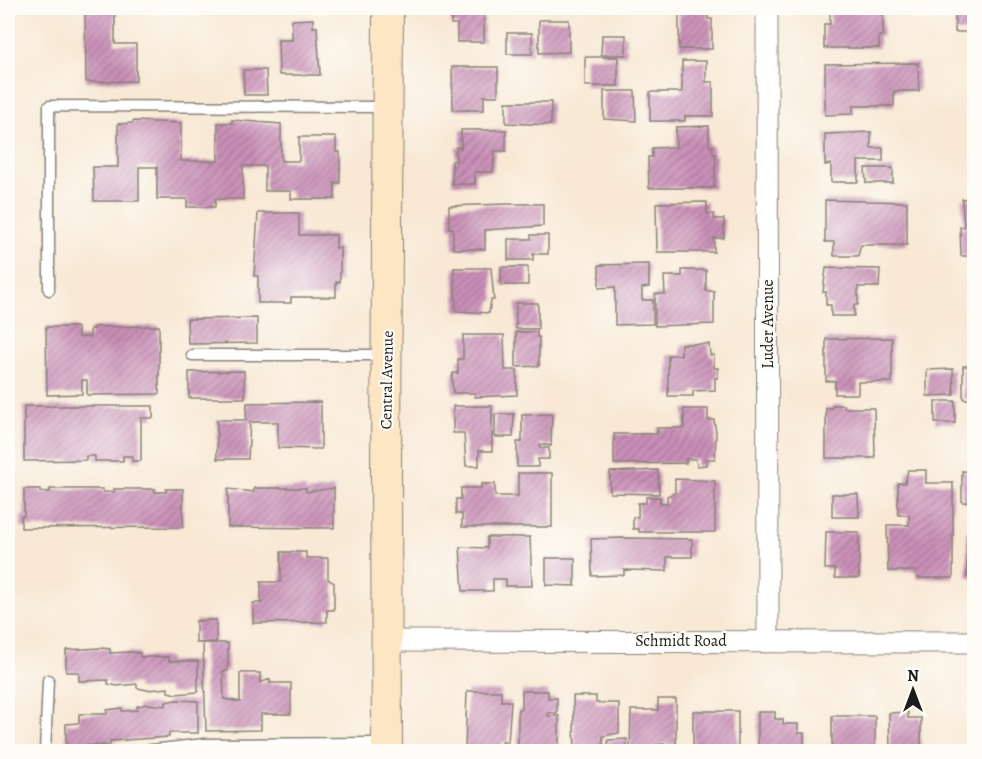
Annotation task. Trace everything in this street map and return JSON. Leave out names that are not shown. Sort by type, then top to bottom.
[{"type":"street","name":"Central Avenue","points":[[387,747],[388,8]]},
{"type":"street","name":"Luder Avenue","points":[[768,8],[768,641]]},
{"type":"street","name":"Schmidt Road","points":[[387,641],[975,642]]},
{"type":"lane","points":[[49,290],[49,106],[388,107]]},
{"type":"lane","points":[[192,356],[387,355]]},
{"type":"lane","points":[[45,752],[48,680]]},
{"type":"lane","points":[[134,752],[204,744],[387,747]]},
{"type":"building","points":[[85,8],[115,8],[115,44],[136,44],[136,81],[86,82]]},
{"type":"building","points":[[451,8],[484,8],[484,42],[457,42],[457,24],[451,24]]},
{"type":"building","points":[[679,8],[708,8],[708,19],[712,19],[712,49],[679,49]]},
{"type":"building","points":[[835,8],[883,8],[883,36],[879,36],[879,48],[824,48],[824,24],[830,24],[830,11],[835,11]]},
{"type":"building","points":[[955,8],[974,8],[974,62],[971,62],[970,32],[955,32]]},
{"type":"building","points":[[313,19],[313,27],[317,27],[320,75],[279,75],[278,40],[292,40],[292,20]]},
{"type":"building","points":[[539,20],[569,20],[569,52],[539,53]]},
{"type":"building","points":[[507,33],[532,33],[532,54],[507,54]]},
{"type":"building","points":[[602,35],[626,35],[626,55],[601,55]]},
{"type":"building","points":[[585,57],[618,57],[618,86],[585,86]]},
{"type":"building","points":[[682,61],[706,61],[706,82],[713,82],[713,116],[685,116],[685,121],[650,121],[650,92],[682,92]]},
{"type":"building","points":[[918,63],[919,91],[894,91],[894,106],[853,106],[853,114],[825,115],[825,64]]},
{"type":"building","points":[[452,67],[498,67],[498,96],[484,96],[484,110],[453,110]]},
{"type":"building","points":[[243,70],[266,70],[267,95],[244,95]]},
{"type":"building","points":[[604,91],[635,91],[636,121],[604,119]]},
{"type":"building","points":[[506,102],[551,102],[551,125],[506,123]]},
{"type":"building","points":[[232,120],[281,124],[281,161],[299,161],[299,137],[336,137],[336,152],[340,152],[340,183],[335,183],[335,199],[291,199],[291,191],[265,191],[265,166],[243,166],[243,199],[215,199],[215,207],[187,207],[187,199],[157,199],[157,167],[139,167],[139,201],[94,201],[93,167],[118,167],[118,124],[133,123],[133,121],[181,123],[181,161],[218,161],[218,123],[232,123]]},
{"type":"building","points":[[709,126],[709,146],[713,146],[713,154],[716,154],[714,188],[649,188],[648,157],[652,157],[652,148],[676,147],[676,127]]},
{"type":"building","points":[[461,130],[506,130],[506,151],[495,151],[493,172],[475,172],[475,184],[452,184],[452,161],[456,161],[456,147],[461,148]]},
{"type":"building","points":[[871,132],[871,148],[883,148],[883,161],[858,161],[858,182],[831,182],[831,164],[825,165],[825,134]]},
{"type":"building","points":[[865,168],[893,168],[893,183],[866,183]]},
{"type":"building","points":[[974,198],[974,256],[961,256],[960,227],[964,227],[962,199]]},
{"type":"building","points":[[825,200],[907,202],[907,245],[861,245],[858,256],[834,256],[834,242],[825,242]]},
{"type":"building","points":[[707,202],[707,214],[714,214],[714,219],[724,219],[724,238],[714,238],[714,252],[657,252],[656,203]]},
{"type":"building","points":[[543,204],[543,226],[485,230],[485,249],[453,249],[453,228],[449,228],[449,206]]},
{"type":"building","points":[[258,213],[299,213],[299,235],[336,235],[336,248],[340,248],[340,282],[336,282],[336,297],[291,297],[291,303],[258,303],[258,276],[254,276]]},
{"type":"building","points":[[531,235],[548,235],[548,254],[533,254],[533,260],[508,260],[508,239],[531,239]]},
{"type":"building","points":[[649,264],[649,287],[642,288],[642,300],[653,300],[653,324],[615,325],[615,287],[599,288],[599,265]]},
{"type":"building","points":[[501,267],[528,267],[528,285],[501,285]]},
{"type":"building","points":[[454,268],[491,268],[494,300],[491,300],[489,313],[456,311]]},
{"type":"building","points":[[826,268],[880,269],[879,287],[858,287],[858,305],[854,305],[854,316],[831,316],[831,305],[826,305],[826,292],[823,292]]},
{"type":"building","points":[[682,270],[706,270],[706,291],[714,291],[714,324],[655,326],[655,294],[665,294],[664,276],[682,276]]},
{"type":"building","points":[[516,303],[538,303],[538,329],[516,329]]},
{"type":"building","points":[[8,310],[12,310],[12,380],[8,380]]},
{"type":"building","points":[[257,318],[257,343],[188,344],[187,319]]},
{"type":"building","points":[[159,326],[159,394],[87,395],[87,380],[82,380],[82,394],[47,395],[46,327],[75,327],[78,329],[78,337],[90,337],[90,329],[94,327]]},
{"type":"building","points":[[516,332],[537,332],[539,366],[516,367]]},
{"type":"building","points":[[463,335],[504,335],[505,370],[517,370],[517,395],[475,397],[475,393],[453,393],[453,373],[458,373],[458,359],[463,359]]},
{"type":"building","points":[[892,338],[892,382],[858,382],[858,394],[835,394],[835,381],[826,381],[826,339]]},
{"type":"building","points":[[681,344],[709,344],[710,355],[714,355],[714,368],[718,368],[715,390],[693,391],[693,396],[668,396],[668,355],[681,355]]},
{"type":"building","points":[[963,366],[974,366],[974,399],[964,399]]},
{"type":"building","points":[[953,369],[954,395],[927,396],[927,370]]},
{"type":"building","points":[[244,371],[245,398],[189,398],[189,372]]},
{"type":"building","points":[[935,401],[955,401],[955,423],[935,423]]},
{"type":"building","points":[[321,402],[321,449],[278,448],[278,422],[250,422],[248,459],[217,459],[217,420],[246,420],[247,403]]},
{"type":"building","points":[[832,405],[844,405],[844,408],[874,408],[875,458],[826,458],[826,408],[832,408]]},
{"type":"building","points":[[24,406],[153,406],[153,418],[141,418],[141,461],[132,461],[132,456],[123,456],[123,461],[95,461],[95,456],[86,456],[86,460],[24,461]]},
{"type":"building","points":[[453,406],[492,406],[492,451],[479,451],[479,466],[466,466],[464,433],[453,433]]},
{"type":"building","points":[[684,409],[708,409],[708,420],[714,420],[716,432],[715,459],[706,459],[706,465],[697,466],[696,459],[686,459],[686,463],[614,464],[614,434],[657,434],[657,428],[684,428]]},
{"type":"building","points":[[495,414],[514,414],[513,437],[495,437]]},
{"type":"building","points":[[552,414],[551,446],[540,444],[540,448],[549,448],[549,459],[538,459],[538,467],[517,467],[517,442],[522,442],[522,415]]},
{"type":"building","points":[[658,470],[659,494],[610,493],[610,472]]},
{"type":"building","points":[[908,470],[926,470],[926,483],[953,483],[953,578],[917,578],[916,571],[888,571],[887,525],[909,525],[909,515],[898,515],[898,483],[905,483]]},
{"type":"building","points":[[962,471],[974,472],[974,503],[962,502]]},
{"type":"building","points":[[518,473],[552,473],[552,527],[462,527],[462,514],[456,514],[456,499],[461,499],[461,488],[481,488],[481,484],[495,484],[495,496],[518,496]]},
{"type":"building","points":[[675,479],[715,481],[715,532],[639,532],[639,529],[633,529],[633,517],[638,517],[638,503],[646,503],[646,497],[660,497],[660,503],[667,503],[667,496],[675,493]]},
{"type":"building","points":[[254,488],[306,488],[306,492],[334,488],[334,528],[228,527],[228,489],[254,492]]},
{"type":"building","points":[[24,489],[40,489],[40,492],[50,492],[50,489],[103,489],[103,492],[114,492],[114,489],[155,489],[155,492],[166,492],[166,489],[183,489],[183,527],[21,528],[21,516],[24,516]]},
{"type":"building","points":[[832,494],[858,494],[859,517],[832,517]]},
{"type":"building","points":[[826,532],[859,532],[859,578],[835,578],[835,569],[825,569]]},
{"type":"building","points":[[967,532],[974,532],[974,577],[967,577]]},
{"type":"building","points":[[487,537],[530,537],[532,586],[506,586],[506,579],[493,579],[493,591],[463,591],[460,547],[487,548]]},
{"type":"building","points":[[591,539],[692,539],[692,557],[667,557],[667,571],[624,570],[624,575],[592,576]]},
{"type":"building","points":[[281,552],[306,552],[306,558],[328,558],[328,579],[334,583],[334,610],[327,610],[327,622],[253,623],[253,603],[261,603],[261,582],[281,582]]},
{"type":"building","points":[[546,558],[575,558],[575,586],[546,585]]},
{"type":"building","points":[[216,620],[216,642],[196,643],[196,621]]},
{"type":"building","points":[[203,643],[228,643],[228,671],[223,671],[224,699],[240,702],[240,673],[260,673],[260,683],[270,679],[270,683],[291,683],[291,714],[261,714],[261,730],[206,731]]},
{"type":"building","points":[[110,649],[110,653],[140,653],[140,657],[169,657],[169,661],[198,661],[198,692],[176,694],[168,692],[168,688],[147,690],[137,688],[137,684],[117,686],[108,684],[108,680],[79,681],[79,672],[66,672],[66,650]]},
{"type":"building","points":[[467,691],[501,691],[501,701],[511,701],[508,742],[502,742],[502,752],[465,752]]},
{"type":"building","points":[[522,691],[548,691],[548,698],[557,698],[557,713],[548,713],[548,716],[559,716],[559,752],[518,752],[518,709],[522,709]]},
{"type":"building","points":[[573,696],[596,696],[596,703],[619,703],[619,733],[603,736],[603,752],[575,752]]},
{"type":"building","points":[[658,699],[676,699],[676,744],[660,744],[660,752],[630,752],[631,710],[658,710]]},
{"type":"building","points":[[198,701],[198,733],[169,733],[169,737],[110,741],[110,745],[66,746],[66,724],[79,723],[79,714],[107,714],[107,710],[122,708],[122,711],[137,710],[137,706],[147,704],[166,706],[166,702]]},
{"type":"building","points":[[693,711],[738,711],[738,752],[719,752],[719,748],[693,748]]},
{"type":"building","points":[[758,712],[775,712],[775,719],[783,719],[783,724],[798,724],[798,733],[804,733],[804,752],[758,752]]},
{"type":"building","points":[[908,712],[908,718],[921,718],[921,752],[890,752],[889,713]]},
{"type":"building","points":[[832,716],[875,716],[875,752],[832,752]]},
{"type":"building","points":[[627,739],[627,752],[608,752],[608,740]]}]
